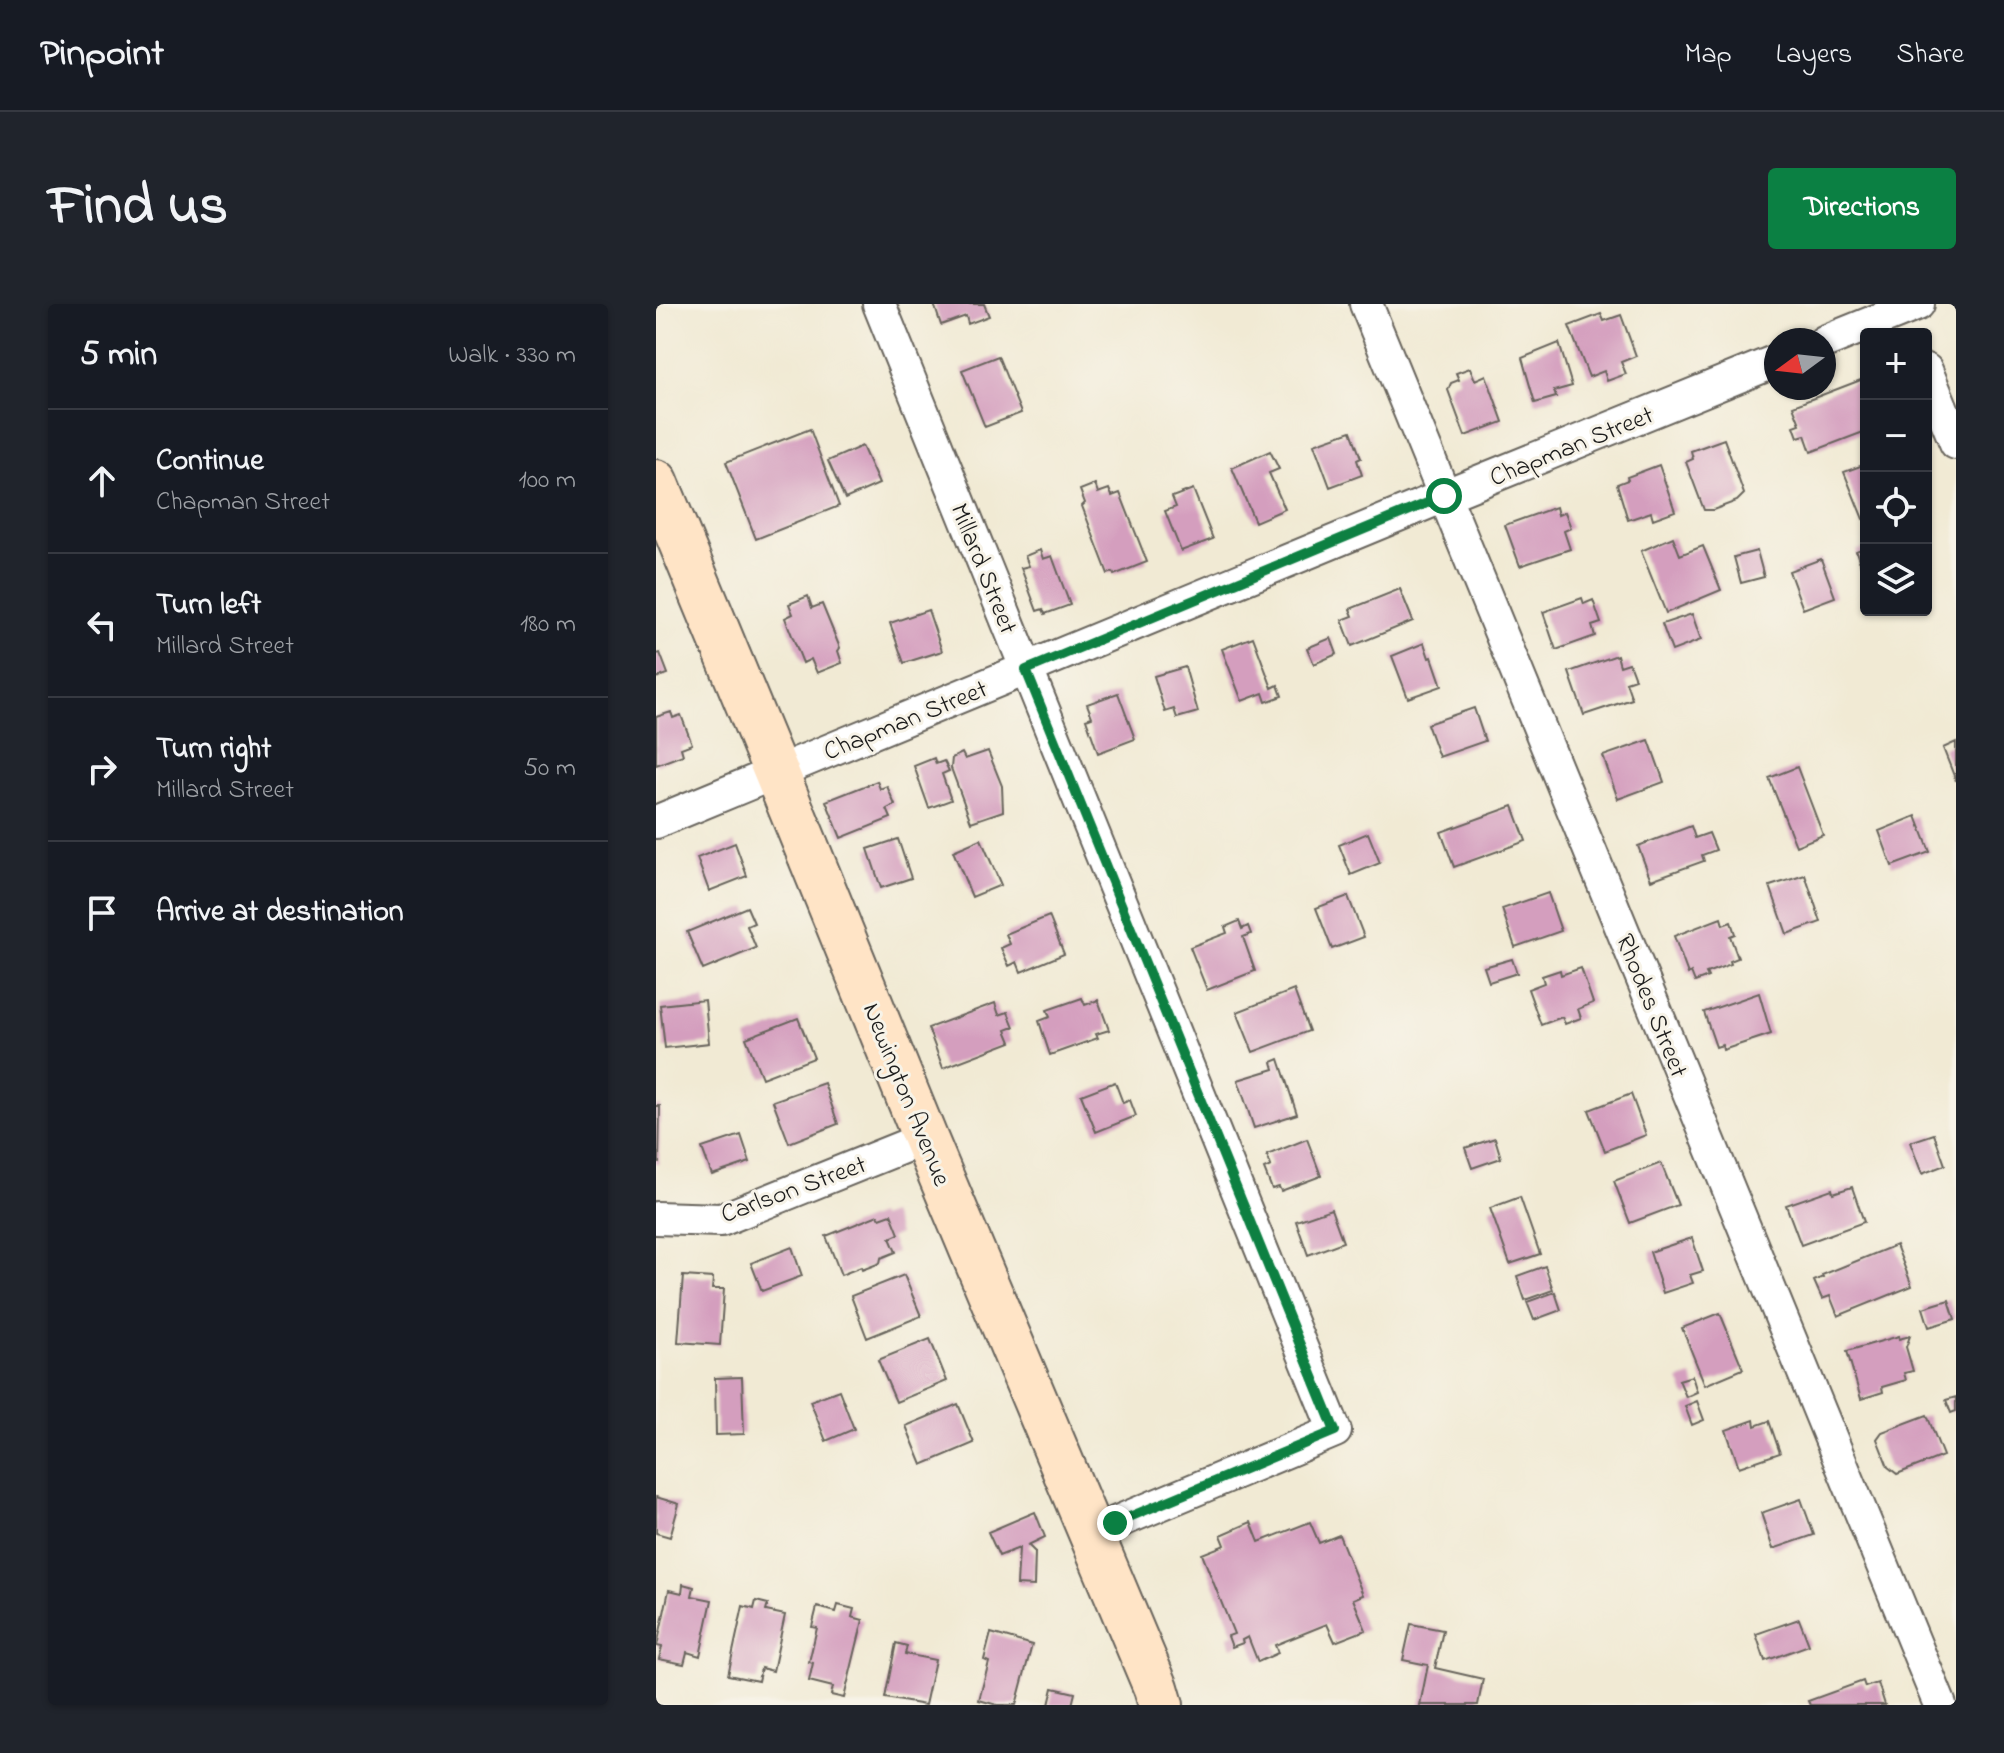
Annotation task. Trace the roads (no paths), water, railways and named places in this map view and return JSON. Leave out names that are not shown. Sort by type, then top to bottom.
[{"type":"main road","name":"Newington Avenue","points":[[656,482],[1161,1705]]},
{"type":"street","name":"Millard Street","points":[[879,304],[1335,1431],[1091,1533]]},
{"type":"street","name":"Rhodes Street","points":[[1366,304],[1940,1705]]},
{"type":"street","points":[[1836,338],[1907,313]]},
{"type":"street","name":"Chapman Street","points":[[656,822],[1764,366]]},
{"type":"street","points":[[1932,385],[1956,443]]},
{"type":"street","name":"Carlson Street","points":[[656,1218],[721,1220],[925,1138]]}]
